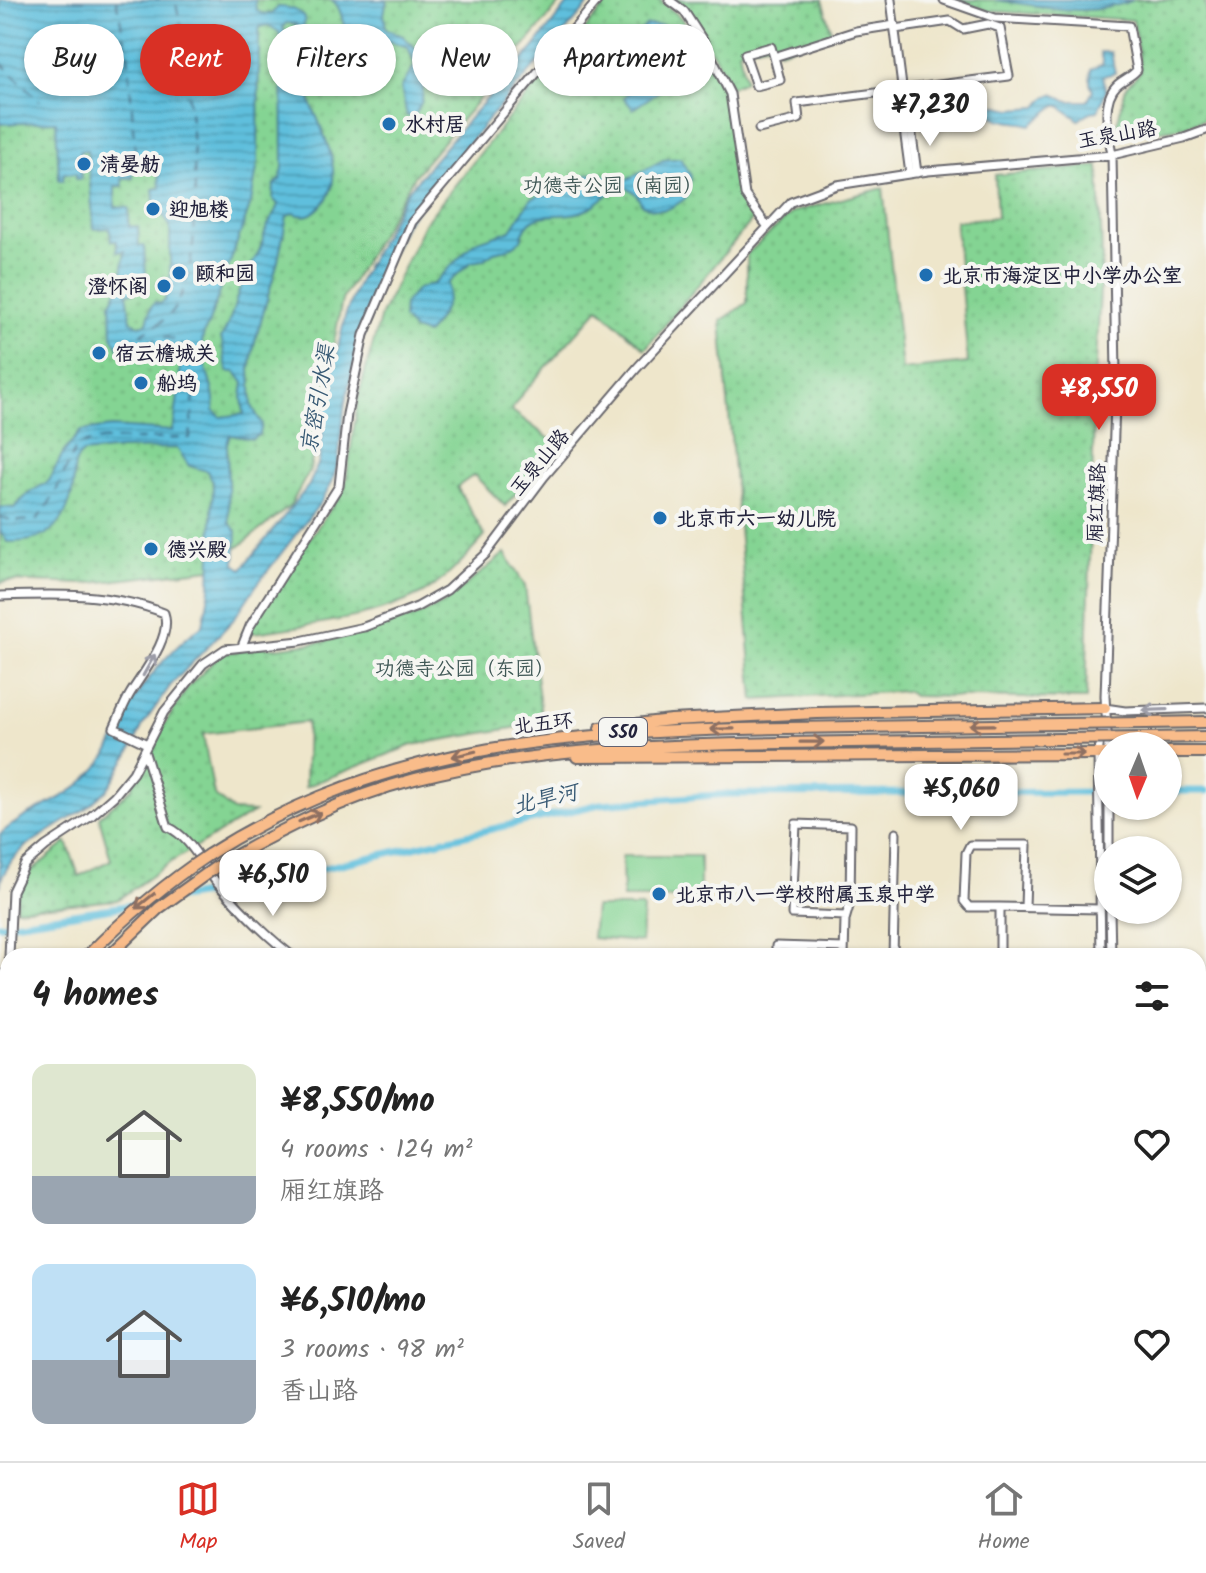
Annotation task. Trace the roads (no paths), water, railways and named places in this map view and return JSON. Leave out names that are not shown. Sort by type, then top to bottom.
[{"type":"highway","points":[[530,742],[609,726],[671,720],[817,713],[1105,708]]},
{"type":"highway","name":"北五环","points":[[95,948],[130,914],[208,855],[285,811],[347,785],[411,766],[530,742],[612,733],[1206,722]]},
{"type":"highway","name":"北五环","points":[[117,948],[159,908],[216,867],[294,824],[353,799],[414,779],[519,758],[612,747],[1206,737]]},
{"type":"highway","points":[[519,758],[1094,752]]},
{"type":"highway","points":[[1182,752],[1206,752]]},
{"type":"street","points":[[242,646],[250,626],[339,486],[347,414],[364,335],[412,222],[598,0]]},
{"type":"street","points":[[669,0],[684,11],[704,42],[730,94],[745,195],[767,226]]},
{"type":"street","points":[[891,0],[905,110]]},
{"type":"street","name":"厢红旗路","points":[[944,0],[995,18],[1129,26],[1137,70],[1117,85],[1111,97],[1107,125],[1112,155],[1116,373],[1105,732]]},
{"type":"street","points":[[759,129],[799,119],[797,103],[1009,76],[1000,28],[988,24],[963,29],[950,21],[856,31],[774,57]]},
{"type":"street","points":[[771,47],[774,57],[780,80],[756,86],[745,54],[771,47]]},
{"type":"street","points":[[905,110],[916,117],[908,128],[913,173]]},
{"type":"street","points":[[905,110],[897,118],[898,124],[908,128]]},
{"type":"street","name":"玉泉山路","points":[[9,948],[14,884],[25,864],[114,796],[133,773],[164,712],[203,664],[225,649],[343,633],[403,612],[447,590],[486,554],[544,477],[637,368],[791,202],[837,185],[913,173],[1112,155],[1206,130]]},
{"type":"street","points":[[0,596],[88,595],[164,613],[166,622],[152,663],[129,695],[114,728],[147,744]]},
{"type":"street","points":[[1105,708],[1125,711],[1206,708]]},
{"type":"street","points":[[145,753],[168,827],[185,837],[194,854],[219,885],[283,948]]},
{"type":"street","points":[[844,948],[850,903],[851,826],[796,824],[792,914],[846,916]]},
{"type":"street","points":[[893,948],[896,833]]},
{"type":"street","points":[[1025,907],[1027,845],[970,845],[966,853],[964,901],[969,907],[1094,909]]},
{"type":"street","points":[[1000,907],[1000,948]]},
{"type":"street","name":"厢红旗路","points":[[1100,924],[1101,948]]},
{"type":"street","points":[[1110,924],[1111,948]]},
{"type":"street","points":[[776,948],[799,948]]},
{"type":"water","points":[[0,0],[255,0],[256,9],[261,13],[271,14],[278,7],[284,7],[303,16],[304,24],[267,24],[260,27],[258,162],[251,203],[203,336],[203,357],[212,389],[214,411],[221,417],[244,414],[244,383],[236,372],[229,372],[221,338],[243,280],[277,208],[278,204],[273,199],[274,185],[280,180],[283,168],[282,96],[310,96],[332,158],[332,184],[328,196],[314,212],[304,216],[293,213],[287,216],[250,369],[252,406],[262,424],[260,434],[252,439],[230,435],[227,444],[229,522],[237,532],[235,564],[242,569],[309,485],[319,462],[326,404],[345,316],[358,283],[406,193],[490,96],[509,96],[406,223],[369,303],[345,403],[338,463],[321,502],[233,620],[171,685],[143,725],[107,790],[85,809],[26,846],[12,860],[0,887],[0,834],[77,787],[101,763],[146,682],[174,650],[203,625],[210,589],[213,482],[207,471],[189,466],[177,448],[83,453],[75,465],[70,502],[52,530],[21,542],[7,542],[0,531],[0,507],[14,508],[29,493],[49,481],[63,453],[81,431],[112,427],[172,431],[176,410],[180,366],[175,357],[162,348],[158,349],[157,356],[125,359],[112,336],[111,303],[121,282],[125,251],[117,252],[117,241],[111,241],[110,228],[94,229],[87,150],[80,151],[81,179],[76,179],[76,174],[64,173],[63,181],[59,180],[56,121],[0,124]],"holes":[[[158,165],[160,188],[153,189],[154,202],[170,226],[170,291],[166,292],[165,300],[159,304],[155,302],[151,307],[147,323],[139,325],[131,321],[127,293],[135,292],[135,278],[146,277],[144,246],[139,246],[138,227],[129,226],[129,208],[115,207],[115,187],[123,186],[122,178],[133,178],[133,167]]]},
{"type":"water","points":[[332,0],[387,0],[385,24],[344,24]]},
{"type":"water","points":[[571,0],[593,0],[572,24],[552,24]]},
{"type":"water","points":[[995,0],[1133,0],[1116,6],[1082,10]]},
{"type":"water","points":[[396,33],[412,45],[412,57],[408,47],[396,43]]},
{"type":"water","points":[[534,47],[534,67],[518,86],[518,65]]},
{"type":"water","points":[[1100,52],[1111,52],[1115,73],[1103,76],[1106,91],[1098,111],[1090,112],[1079,120],[1060,106],[1055,106],[1031,125],[999,119],[989,112],[986,106],[990,104],[1012,109],[1038,107],[1053,94],[1068,101],[1088,101],[1093,90],[1091,69],[1103,64]]},
{"type":"water","points":[[412,70],[412,96],[422,96],[414,117],[407,116],[401,88]]},
{"type":"water","points":[[625,96],[652,96],[633,109]]},
{"type":"water","points":[[680,158],[691,176],[687,197],[676,205],[661,210],[649,208],[642,205],[630,189],[623,188],[616,189],[578,213],[539,217],[525,228],[521,240],[483,260],[471,262],[448,283],[448,297],[443,311],[426,334],[413,330],[403,319],[404,304],[417,289],[433,284],[475,242],[511,230],[531,199],[547,192],[555,184],[595,173],[624,181],[663,160]]},
{"type":"waterway","name":"北旱河","points":[[1182,791],[1206,791]]},
{"type":"waterway","name":"北旱河","points":[[0,925],[225,891],[600,804],[728,794],[1094,792]]},
{"type":"place","name":"水村居","points":[[389,124]]},
{"type":"place","name":"清晏舫","points":[[84,164]]},
{"type":"place","name":"迎旭楼","points":[[153,209]]},
{"type":"place","name":"颐和园","points":[[179,273]]},
{"type":"place","name":"北京市海淀区中小学办公室","points":[[926,275]]},
{"type":"place","name":"澄怀阁","points":[[164,286]]},
{"type":"place","name":"宿云檐城关","points":[[99,353]]},
{"type":"place","name":"船坞","points":[[141,383]]},
{"type":"place","name":"北京市六一幼儿院","points":[[660,518]]},
{"type":"place","name":"德兴殿","points":[[151,549]]},
{"type":"place","name":"北京市八一学校附属玉泉中学","points":[[659,894]]},
{"type":"park label","name":"功德寺公园（南园）","points":[[613,185]]},
{"type":"park label","name":"功德寺公园（东园）","points":[[465,668]]},
{"type":"water label","name":"京密引水渠","points":[[317,399]]}]
